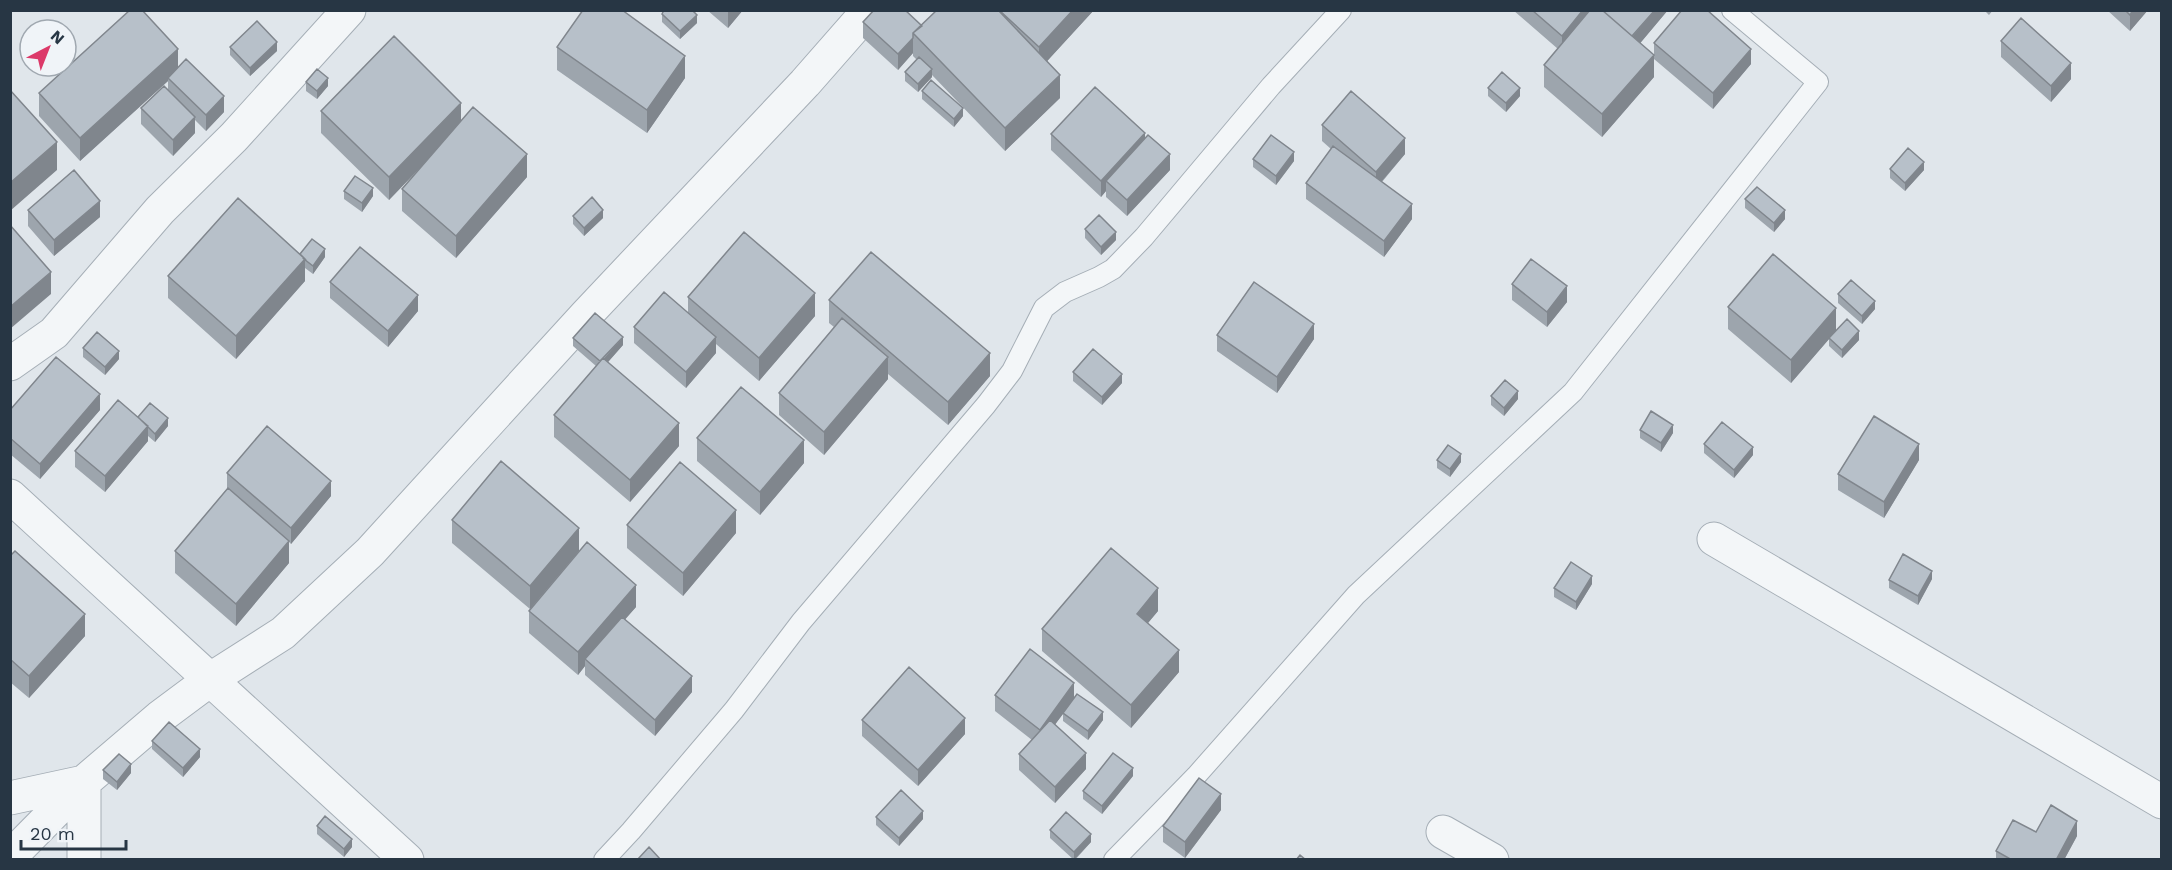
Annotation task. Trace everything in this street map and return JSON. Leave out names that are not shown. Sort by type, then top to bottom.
[{"type":"street","points":[[10,364],[54,333],[160,210],[234,137],[349,10]]},
{"type":"street","points":[[10,857],[84,783],[160,717],[211,679],[283,633],[370,552],[789,100],[869,10]]},
{"type":"street","points":[[10,496],[407,860]]},
{"type":"street","points":[[1714,539],[2162,802]]},
{"type":"street","points":[[10,798],[84,783]]},
{"type":"street","points":[[84,783],[84,860]]},
{"type":"street","points":[[1443,832],[1492,860]]},
{"type":"lane","points":[[604,860],[734,710],[801,622],[987,405],[1012,371],[1044,308],[1065,292],[1113,268],[1144,237],[1271,86],[1341,10]]},
{"type":"lane","points":[[1114,860],[1196,776],[1356,595],[1573,392],[1818,82],[1732,10]]},
{"type":"building","points":[[130,10],[142,10],[178,49],[80,138],[39,93],[55,78],[78,78],[78,57]]},
{"type":"building","points":[[583,10],[622,10],[685,56],[647,110],[557,47]]},
{"type":"building","points":[[664,10],[692,10],[697,15],[680,31],[662,14]]},
{"type":"building","points":[[874,10],[905,10],[922,26],[913,33],[913,38],[898,54],[863,22]]},
{"type":"building","points":[[937,10],[998,10],[1060,75],[1005,128],[913,33]]},
{"type":"building","points":[[999,10],[1073,10],[1039,47]]},
{"type":"building","points":[[1532,10],[1583,10],[1562,36]]},
{"type":"building","points":[[1590,10],[1602,10],[1654,55],[1602,114],[1544,65]]},
{"type":"building","points":[[1602,10],[1655,10],[1632,36]]},
{"type":"building","points":[[1682,10],[1707,10],[1751,49],[1713,93],[1654,43]]},
{"type":"building","points":[[2021,18],[2071,63],[2051,86],[2001,41]]},
{"type":"building","points":[[257,21],[277,42],[250,68],[230,47]]},
{"type":"building","points":[[394,36],[461,103],[389,177],[321,111]]},
{"type":"building","points":[[919,57],[932,69],[918,84],[905,72]]},
{"type":"building","points":[[186,59],[224,96],[206,115],[168,78]]},
{"type":"building","points":[[317,69],[328,78],[317,91],[306,82]]},
{"type":"building","points":[[1502,72],[1520,88],[1506,103],[1488,88]]},
{"type":"building","points":[[931,80],[963,108],[954,119],[922,91]]},
{"type":"building","points":[[164,86],[195,117],[173,140],[141,108]]},
{"type":"building","points":[[1095,87],[1145,133],[1101,181],[1051,134]]},
{"type":"building","points":[[10,90],[57,142],[10,183]]},
{"type":"building","points":[[1351,91],[1405,138],[1376,172],[1322,125]]},
{"type":"building","points":[[473,107],[527,154],[456,236],[402,189]]},
{"type":"building","points":[[1148,135],[1170,154],[1127,200],[1106,181]]},
{"type":"building","points":[[1271,135],[1294,152],[1276,176],[1253,159]]},
{"type":"building","points":[[1333,146],[1412,204],[1384,241],[1306,183]]},
{"type":"building","points":[[1908,148],[1924,162],[1905,183],[1890,169]]},
{"type":"building","points":[[74,170],[100,201],[54,240],[28,210]]},
{"type":"building","points":[[355,176],[373,188],[362,203],[344,191]]},
{"type":"building","points":[[1757,187],[1785,210],[1774,223],[1745,199]]},
{"type":"building","points":[[592,197],[603,210],[584,228],[573,216]]},
{"type":"building","points":[[238,198],[305,259],[236,336],[168,276]]},
{"type":"building","points":[[1099,215],[1116,232],[1101,247],[1085,229]]},
{"type":"building","points":[[10,225],[51,272],[10,307]]},
{"type":"building","points":[[744,232],[815,293],[759,358],[688,297]]},
{"type":"building","points":[[312,239],[325,249],[313,266],[300,254]]},
{"type":"building","points":[[360,247],[418,295],[388,331],[330,282]]},
{"type":"building","points":[[871,252],[990,353],[948,402],[829,300]]},
{"type":"building","points":[[1773,254],[1836,308],[1791,360],[1728,307]]},
{"type":"building","points":[[1531,259],[1567,286],[1547,312],[1512,284]]},
{"type":"building","points":[[1851,280],[1875,301],[1862,316],[1838,294]]},
{"type":"building","points":[[1254,282],[1314,324],[1277,377],[1217,335]]},
{"type":"building","points":[[664,292],[716,337],[686,372],[634,327]]},
{"type":"building","points":[[595,313],[623,337],[600,361],[573,338]]},
{"type":"building","points":[[842,318],[888,357],[824,432],[779,393]]},
{"type":"building","points":[[1847,319],[1859,331],[1842,350],[1829,338]]},
{"type":"building","points":[[97,332],[119,351],[105,367],[83,348]]},
{"type":"building","points":[[1093,349],[1122,374],[1102,397],[1073,372]]},
{"type":"building","points":[[56,357],[100,394],[40,464],[10,438],[10,410]]},
{"type":"building","points":[[603,358],[679,423],[630,480],[554,415]]},
{"type":"building","points":[[1505,380],[1518,391],[1504,408],[1491,396]]},
{"type":"building","points":[[741,387],[804,440],[760,492],[697,438]]},
{"type":"building","points":[[118,400],[148,426],[105,476],[75,451]]},
{"type":"building","points":[[150,403],[168,418],[155,434],[138,417]]},
{"type":"building","points":[[1651,411],[1673,425],[1661,443],[1640,430]]},
{"type":"building","points":[[1874,416],[1919,444],[1884,502],[1838,474]]},
{"type":"building","points":[[1722,422],[1753,447],[1734,470],[1704,444]]},
{"type":"building","points":[[267,426],[331,481],[291,528],[227,473]]},
{"type":"building","points":[[1448,445],[1461,454],[1450,469],[1437,460]]},
{"type":"building","points":[[501,461],[579,528],[530,586],[452,520]]},
{"type":"building","points":[[680,462],[736,510],[683,573],[627,525]]},
{"type":"building","points":[[228,488],[289,541],[236,604],[175,551]]},
{"type":"building","points":[[587,542],[636,585],[578,652],[529,611]]},
{"type":"building","points":[[1111,548],[1158,588],[1137,614],[1179,650],[1131,705],[1042,629]]},
{"type":"building","points":[[15,551],[85,614],[29,676],[10,659],[10,556]]},
{"type":"building","points":[[1903,554],[1932,571],[1918,596],[1889,580]]},
{"type":"building","points":[[1571,562],[1592,576],[1576,602],[1554,588]]},
{"type":"building","points":[[622,617],[692,676],[655,720],[585,659]]},
{"type":"building","points":[[1030,649],[1074,683],[1040,730],[995,695]]},
{"type":"building","points":[[909,667],[965,718],[918,770],[862,720]]},
{"type":"building","points":[[1077,694],[1103,712],[1088,731],[1063,713]]},
{"type":"building","points":[[1050,720],[1086,753],[1055,787],[1019,754]]},
{"type":"building","points":[[169,722],[200,749],[183,768],[152,741]]},
{"type":"building","points":[[1113,753],[1133,768],[1102,806],[1083,791]]},
{"type":"building","points":[[119,754],[131,764],[117,782],[103,770]]},
{"type":"building","points":[[1199,778],[1221,794],[1185,842],[1163,826]]},
{"type":"building","points":[[901,790],[923,811],[899,838],[876,817]]},
{"type":"building","points":[[2051,805],[2077,821],[2056,860],[2012,860],[1996,851],[2013,820],[2036,832]]},
{"type":"building","points":[[1066,812],[1091,834],[1074,852],[1050,830]]},
{"type":"building","points":[[325,816],[352,839],[344,849],[317,826]]},
{"type":"building","points":[[649,847],[661,860],[637,860]]},
{"type":"building","points":[[1300,855],[1306,860],[1296,860]]}]
